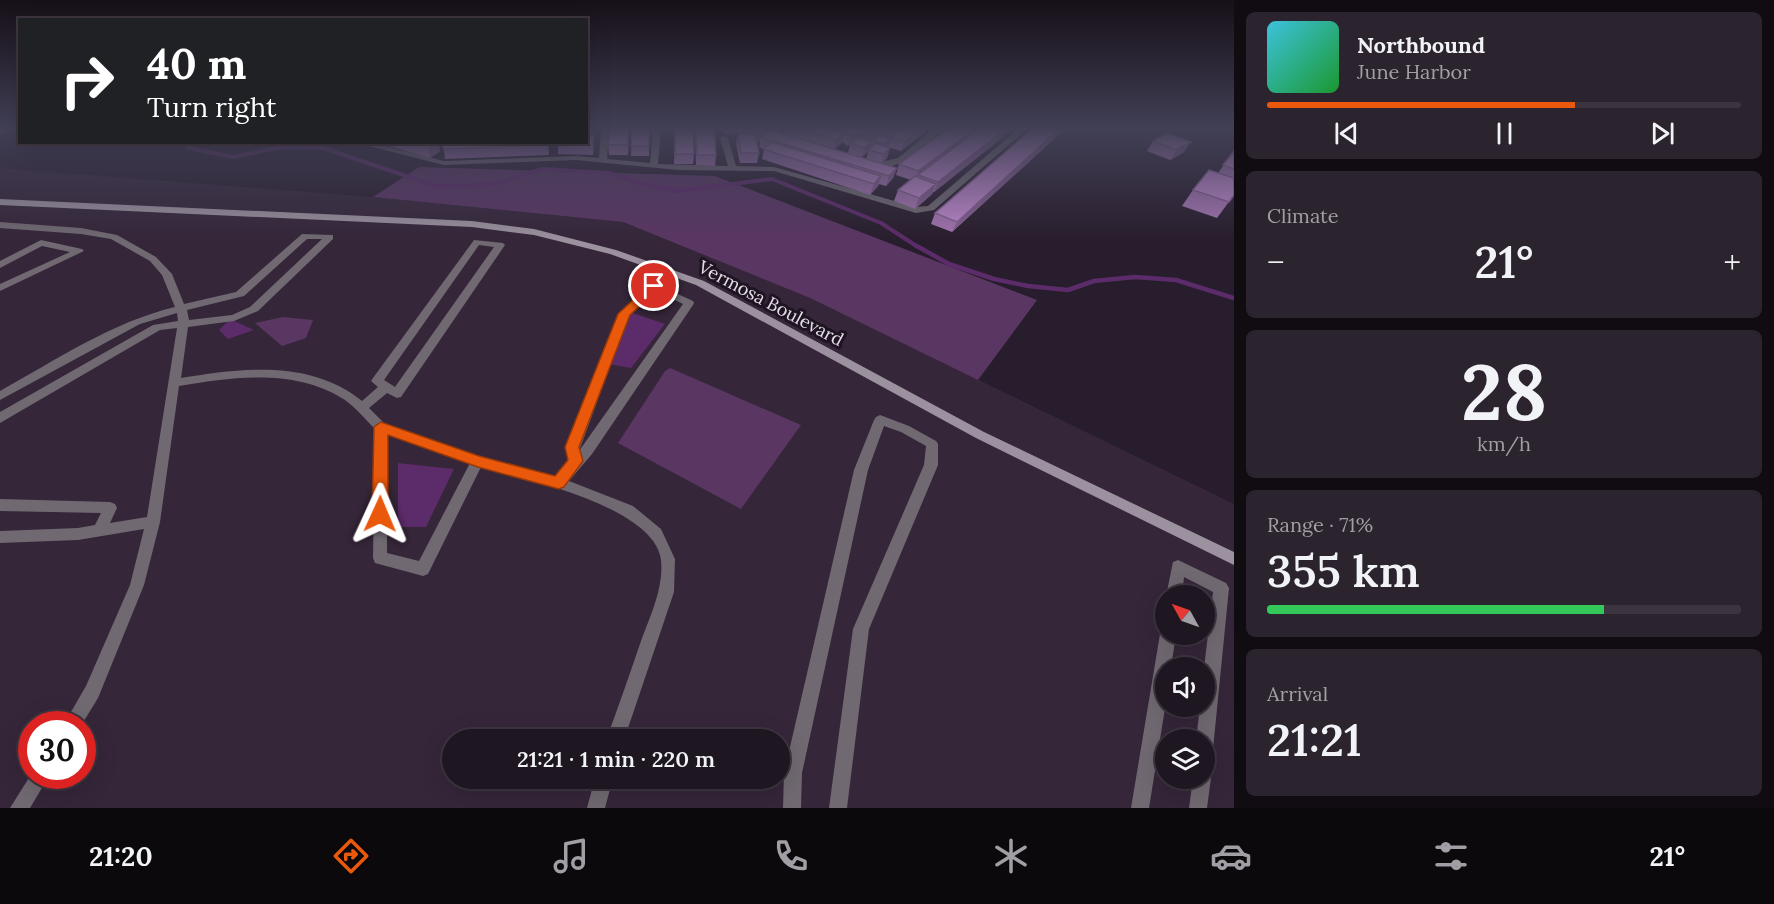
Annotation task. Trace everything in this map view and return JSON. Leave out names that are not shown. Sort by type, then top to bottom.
[{"type":"main road","name":"Vermosa Boulevard","points":[[0,202],[472,225],[534,232],[613,252],[711,289],[980,435],[1234,559]]},
{"type":"street","points":[[682,167],[774,169],[916,210],[931,208],[979,167]]},
{"type":"street","points":[[0,225],[81,231],[114,237],[153,259],[167,274],[183,309],[184,323],[153,522],[137,585],[93,692],[81,711]]},
{"type":"street","points":[[61,246],[81,231]]},
{"type":"street","points":[[0,396],[114,333],[159,314],[240,294],[305,236],[330,237],[254,309],[234,318],[157,327],[0,418]]},
{"type":"street","points":[[477,242],[500,245],[397,394],[385,387],[377,381],[477,242]]},
{"type":"street","points":[[0,266],[41,243],[79,251],[0,288]]},
{"type":"street","points":[[559,483],[575,461],[587,450],[689,303],[654,286],[624,314],[572,447],[575,461]]},
{"type":"street","points":[[157,327],[159,314]]},
{"type":"street","points":[[174,383],[229,374],[267,372],[296,376],[346,395],[381,427],[478,461],[559,483],[628,510],[656,533],[668,559],[666,592],[619,729]]},
{"type":"street","points":[[361,408],[385,387]]},
{"type":"street","points":[[792,808],[793,773],[861,470],[880,420],[905,429],[932,444],[931,465],[861,629],[838,808]]},
{"type":"street","points":[[381,427],[380,558],[423,569],[478,461]]},
{"type":"street","points":[[0,505],[110,508],[99,532]]},
{"type":"street","points":[[0,537],[99,532],[153,522]]},
{"type":"street","points":[[1176,585],[1178,567],[1215,585]]},
{"type":"street","points":[[1215,585],[1221,588],[1215,645]]},
{"type":"street","points":[[1140,808],[1166,645]]},
{"type":"street","points":[[1206,729],[1215,645]]},
{"type":"street","points":[[19,808],[31,789]]},
{"type":"street","points":[[596,808],[601,789]]},
{"type":"street","points":[[1198,808],[1201,789]]},
{"type":"shaded area","points":[[419,167],[715,176],[1037,300],[978,380],[810,298],[623,222],[373,197]]},
{"type":"shaded area","points":[[0,168],[373,197],[623,222],[810,298],[1234,504],[1234,808],[0,808]]},
{"type":"shaded area","points":[[627,311],[665,324],[631,368],[607,364]]},
{"type":"shaded area","points":[[283,317],[313,320],[306,338],[282,346],[255,323]]},
{"type":"shaded area","points":[[230,319],[254,330],[228,339],[219,330]]},
{"type":"shaded area","points":[[670,368],[801,425],[741,509],[618,443],[665,371]]},
{"type":"shaded area","points":[[398,463],[454,469],[426,527],[398,527]]},
{"type":"building","points":[[819,167],[851,167],[881,176],[874,184]]},
{"type":"building","points":[[858,167],[897,168],[889,176]]},
{"type":"building","points":[[906,167],[924,167],[918,171]]},
{"type":"building","points":[[929,167],[957,167],[938,182],[918,175]]},
{"type":"building","points":[[988,167],[1018,167],[957,222],[935,213]]},
{"type":"building","points":[[1209,170],[1234,178],[1234,195],[1229,202],[1193,190]]},
{"type":"building","points":[[915,176],[936,184],[919,198],[898,190]]},
{"type":"waterway","points":[[379,167],[436,186],[492,185],[542,169],[609,173],[646,185],[677,191],[772,179],[881,223],[918,247]]},
{"type":"waterway","points":[[915,245],[949,264],[994,279],[1028,286],[1068,290],[1094,281],[1135,277],[1176,280],[1234,298]]},
{"type":"route","points":[[380,514],[381,427],[478,461],[559,483],[575,461],[572,447],[624,314],[654,286]]}]
